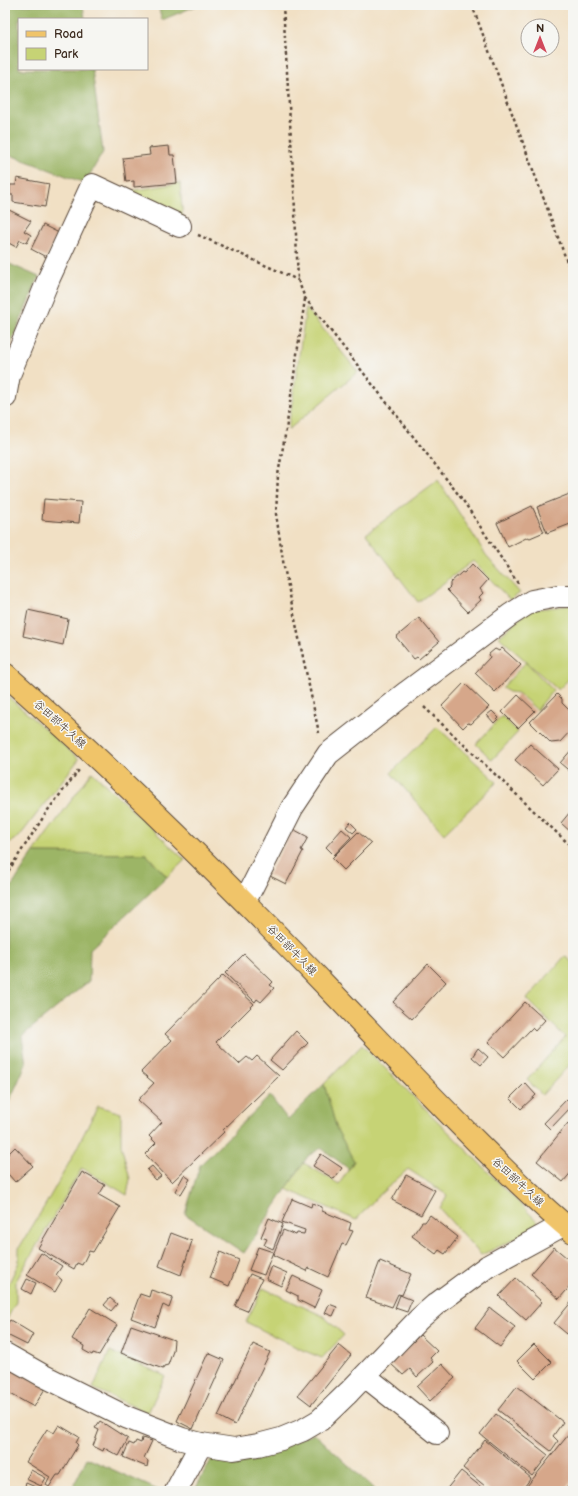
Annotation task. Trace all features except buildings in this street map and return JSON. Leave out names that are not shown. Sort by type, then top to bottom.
[{"type":"main road","name":"谷田部牛久線","points":[[5,674],[66,728],[245,901],[444,1109],[517,1182],[568,1228]]},
{"type":"street","points":[[5,397],[9,375],[49,278],[92,186],[180,226]]},
{"type":"street","points":[[245,901],[292,808],[328,754],[407,692],[510,615],[532,601],[558,596],[573,596]]},
{"type":"street","points":[[5,1354],[42,1375],[126,1417],[182,1439],[201,1444],[234,1449],[281,1439],[303,1430],[320,1420],[365,1376],[419,1319],[435,1305],[488,1266],[568,1228]]},
{"type":"street","points":[[365,1376],[437,1433]]},
{"type":"street","points":[[176,1491],[201,1444]]},
{"type":"path","points":[[283,5],[298,280],[305,298],[462,499],[524,593],[532,601]]},
{"type":"path","points":[[472,5],[573,278]]},
{"type":"path","points":[[180,226],[298,280]]},
{"type":"path","points":[[305,298],[278,475],[276,514],[284,567],[321,743],[328,754]]},
{"type":"path","points":[[407,692],[573,848]]},
{"type":"path","points":[[5,876],[48,810],[92,754]]},
{"type":"green space","points":[[5,5],[83,5],[85,18],[18,18],[18,70],[92,70],[103,152],[85,183],[5,153]]},
{"type":"green space","points":[[158,5],[198,5],[162,20]]},
{"type":"green space","points":[[180,183],[183,220],[130,191]]},
{"type":"green space","points":[[5,262],[39,277],[5,357]]},
{"type":"green space","points":[[306,308],[358,372],[288,430]]},
{"type":"green space","points":[[438,480],[486,555],[520,593],[510,600],[473,561],[418,602],[366,534]]},
{"type":"green space","points":[[573,605],[573,675],[558,690],[499,637],[529,610]]},
{"type":"green space","points":[[526,662],[553,690],[537,710],[518,693],[509,692],[502,688]]},
{"type":"green space","points":[[5,694],[79,759],[19,837],[5,845]]},
{"type":"green space","points":[[502,716],[518,732],[492,760],[476,744]]},
{"type":"green space","points":[[437,727],[497,782],[444,834],[391,773]]},
{"type":"green space","points":[[92,772],[185,860],[167,877],[146,854],[33,853]]},
{"type":"green space","points":[[33,853],[146,854],[167,877],[90,949],[89,981],[22,1036],[26,1064],[5,1111],[5,897]]},
{"type":"green space","points":[[565,956],[573,963],[573,1061],[542,1095],[527,1080],[565,1037],[527,999]]},
{"type":"green space","points":[[362,1045],[538,1222],[536,1229],[481,1255],[440,1209],[447,1195],[408,1169],[376,1198],[356,1220],[286,1189],[304,1163],[339,1184],[354,1161],[337,1130],[324,1084]]},
{"type":"green space","points":[[324,1084],[337,1130],[354,1161],[349,1169],[321,1148],[308,1156],[244,1253],[185,1214],[200,1165],[270,1096],[288,1120]]},
{"type":"green space","points":[[98,1106],[121,1113],[121,1145],[130,1179],[127,1195],[82,1168],[16,1281],[16,1302],[5,1323],[5,1291],[19,1262],[19,1248],[69,1163]]},
{"type":"green space","points":[[263,1288],[323,1316],[344,1335],[322,1358],[300,1349],[246,1322]]},
{"type":"green space","points":[[110,1351],[165,1376],[148,1413],[93,1388]]},
{"type":"green space","points":[[314,1433],[376,1491],[194,1491],[211,1460],[257,1455]]},
{"type":"green space","points":[[87,1458],[160,1491],[71,1491]]}]
